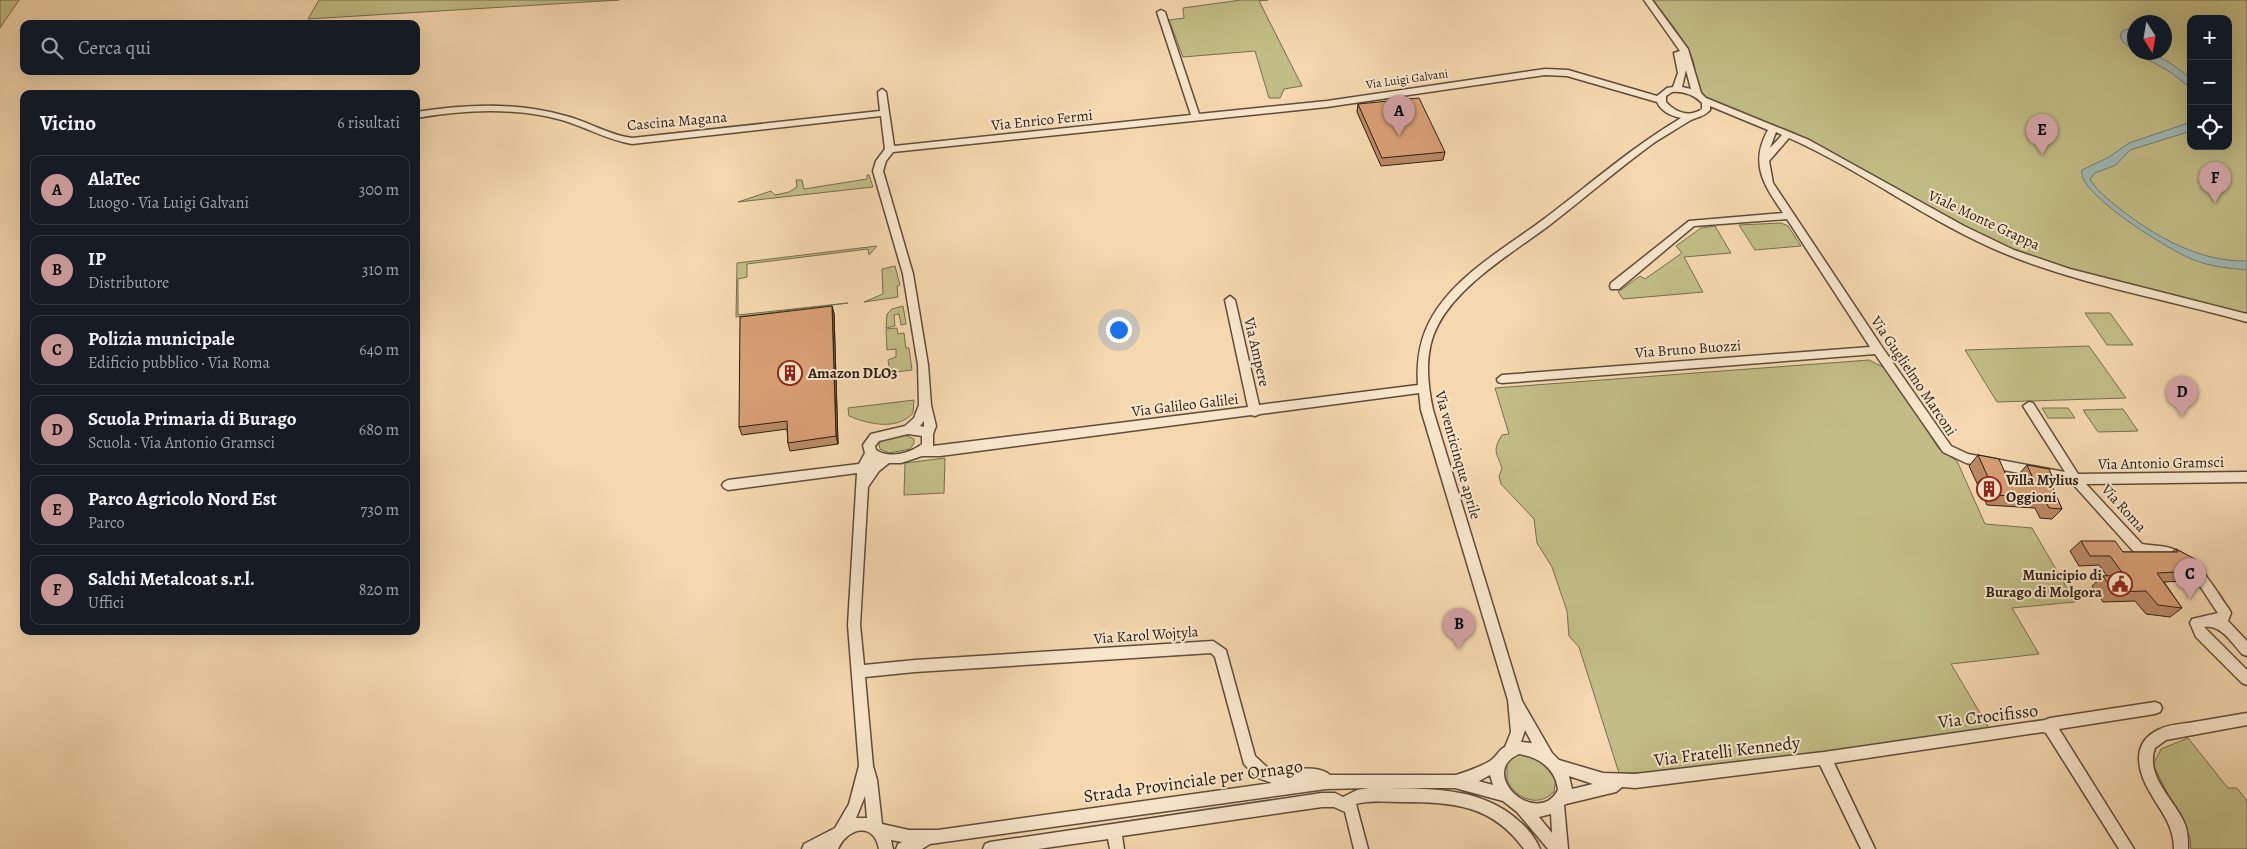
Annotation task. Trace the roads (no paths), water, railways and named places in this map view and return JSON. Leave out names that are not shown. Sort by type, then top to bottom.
[{"type":"street","points":[[1648,0],[1686,54],[1697,94],[1677,89],[1663,96],[1667,109],[1678,115],[1692,116]]},
{"type":"street","points":[[1161,12],[1196,118]]},
{"type":"street","points":[[1665,24],[1676,48],[1682,68],[1677,89]]},
{"type":"street","name":"Via Luigi Galvani","points":[[1196,118],[1327,104],[1545,72],[1561,72],[1663,96]]},
{"type":"street","points":[[882,92],[890,149],[881,161],[878,171],[908,274],[923,365],[925,405],[930,426],[922,452]]},
{"type":"street","name":"Viale Monte Grappa","points":[[1697,94],[1705,100],[1752,122]]},
{"type":"street","points":[[1702,114],[1707,108],[1705,100]]},
{"type":"street","name":"Cascina Magana","points":[[420,114],[472,107],[512,107],[564,118],[597,129],[613,137],[632,141],[885,113]]},
{"type":"street","name":"Via venticinque aprile","points":[[1632,156],[1668,121],[1667,109]]},
{"type":"street","name":"Viale Monte Grappa","points":[[1692,116],[1702,114],[1732,117],[1788,134],[1825,151],[1949,224],[2010,252],[2101,282],[2208,306],[2247,318]]},
{"type":"street","name":"Via venticinque aprile","points":[[1511,750],[1518,732],[1515,700],[1437,446],[1423,388],[1422,366],[1426,342],[1433,323],[1447,304],[1484,270],[1632,156],[1692,116]]},
{"type":"street","name":"Via Enrico Fermi","points":[[890,149],[1196,118]]},
{"type":"street","name":"Via Guglielmo Marconi","points":[[1773,129],[1767,141],[1764,174],[1768,183],[1946,449],[1966,458],[2075,479]]},
{"type":"street","points":[[1766,159],[1788,134]]},
{"type":"street","points":[[1615,286],[1692,223],[1790,216]]},
{"type":"street","name":"Via Ampere","points":[[1230,300],[1255,412]]},
{"type":"street","name":"Via Bruno Buozzi","points":[[1502,378],[1878,350]]},
{"type":"street","name":"Via Galileo Galilei","points":[[888,458],[922,452],[1255,412],[1423,388]]},
{"type":"street","points":[[908,430],[918,421],[925,405]]},
{"type":"street","points":[[2029,406],[2075,479]]},
{"type":"street","points":[[888,458],[878,458],[871,453],[869,445],[875,437],[908,430],[921,430],[928,437],[951,450]]},
{"type":"street","points":[[871,453],[863,468],[854,625],[866,766],[870,776],[871,801],[877,829],[884,838],[886,849]]},
{"type":"street","points":[[863,485],[875,468],[888,458]]},
{"type":"street","points":[[728,485],[863,468]]},
{"type":"street","name":"Via Antonio Gramsci","points":[[2075,479],[2247,477]]},
{"type":"street","name":"Via Roma","points":[[2075,479],[2138,548],[2146,552],[2171,553],[2188,565],[2225,613],[2223,618],[2208,619]]},
{"type":"street","points":[[2247,650],[2224,625],[2208,619],[2196,622],[2201,632],[2247,680]]},
{"type":"street","name":"Via Karol Wojtyla","points":[[858,672],[915,666],[1213,648],[1221,654],[1249,759],[1259,771],[1272,778],[1300,775],[1346,781]]},
{"type":"street","name":"Via venticinque aprile","points":[[1515,700],[1546,755]]},
{"type":"street","name":"Via Crocifisso","points":[[1824,758],[2043,726],[2050,728],[2050,724],[2155,708]]},
{"type":"street","points":[[2182,849],[2183,841],[2175,820],[2151,778],[2145,759],[2149,744],[2163,734],[2247,719]]},
{"type":"street","points":[[2050,728],[2127,849]]},
{"type":"street","points":[[1528,748],[1546,755],[1558,766],[1564,783],[1559,800],[1559,849],[1520,807],[1505,795],[1497,780],[1498,764],[1503,756],[1511,750],[1528,748]]},
{"type":"street","points":[[1824,758],[1868,849]]},
{"type":"street","name":"Via Fratelli Kennedy","points":[[1559,800],[1635,781],[1824,758]]},
{"type":"street","name":"Strada Provinciale per Ornago","points":[[808,849],[857,824],[909,837],[938,837],[1284,787],[1346,781],[1455,781],[1474,776],[1498,764]]},
{"type":"street","points":[[830,849],[856,806],[866,766]]},
{"type":"street","name":"Via Fratelli Kennedy","points":[[1558,766],[1580,775],[1603,780],[1635,781]]},
{"type":"street","name":"Strada Provinciale per Ornago","points":[[1455,781],[1505,795]]},
{"type":"street","points":[[1345,803],[1361,795],[1452,796],[1473,800],[1493,810],[1512,823],[1533,849]]},
{"type":"street","points":[[990,849],[1322,800],[1345,803],[1351,808],[1360,849]]},
{"type":"street","points":[[1520,807],[1541,810],[1559,800]]},
{"type":"street","points":[[1114,830],[1117,849]]},
{"type":"street","name":"Strada Provinciale per Ornago","points":[[902,849],[938,837]]},
{"type":"water","points":[[2127,29],[2127,45],[2120,36],[2122,31]]},
{"type":"water","points":[[2149,60],[2166,60],[2187,76],[2187,85],[2170,72]]},
{"type":"water","points":[[2187,123],[2187,132],[2130,150],[2116,165],[2095,173],[2090,179],[2108,199],[2148,229],[2179,246],[2196,252],[2212,257],[2247,261],[2247,270],[2207,264],[2183,255],[2148,235],[2109,207],[2094,193],[2084,180],[2082,170],[2109,157],[2129,143]]},
{"type":"place","name":"AlaTec","points":[[1399,136]]},
{"type":"place","name":"Parco Agricolo Nord Est","points":[[2042,155]]},
{"type":"place","name":"Salchi Metalcoat s.r.l.","points":[[2215,203]]},
{"type":"place","name":"Amazon DLO3","points":[[790,373]]},
{"type":"place","name":"Scuola Primaria di Burago","points":[[2182,417]]},
{"type":"place","name":"Villa Mylius Oggioni","points":[[1989,489]]},
{"type":"place","name":"Municipio di Burago di Molgora","points":[[2120,584]]},
{"type":"place","name":"Polizia municipale","points":[[2190,599]]},
{"type":"place","name":"IP","points":[[1459,649]]}]
